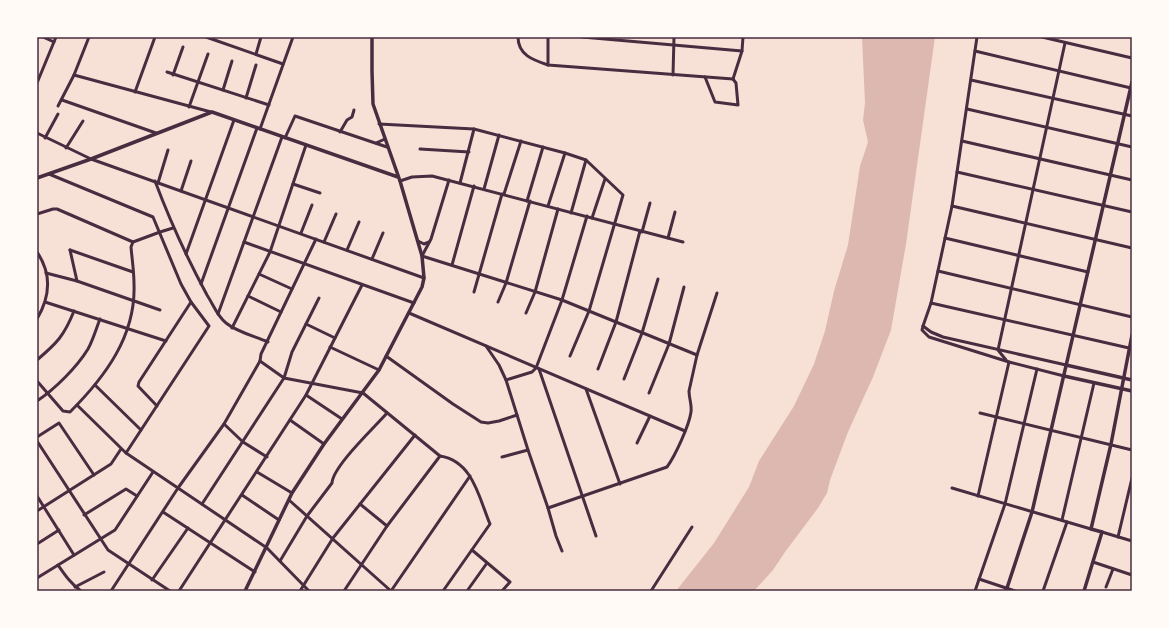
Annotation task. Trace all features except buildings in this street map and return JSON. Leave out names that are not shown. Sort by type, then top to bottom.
[{"type":"street","points":[[43,37],[54,42]]},
{"type":"street","points":[[37,83],[56,37]]},
{"type":"street","points":[[58,106],[74,75],[89,37]]},
{"type":"street","points":[[135,92],[155,37]]},
{"type":"street","points":[[206,37],[284,64]]},
{"type":"street","points":[[256,54],[261,37]]},
{"type":"street","points":[[201,284],[259,129],[270,105],[293,37]]},
{"type":"street","points":[[246,591],[292,493],[324,444],[379,370],[422,287],[424,278],[422,256],[418,241],[399,179],[373,104],[372,37]]},
{"type":"street","points":[[518,37],[518,45],[526,55],[548,65],[734,79]]},
{"type":"street","points":[[548,37],[548,65]]},
{"type":"street","points":[[582,37],[742,51]]},
{"type":"street","points":[[673,75],[674,37]]},
{"type":"street","points":[[705,77],[715,102],[738,105],[736,83],[734,79],[742,51],[743,37]]},
{"type":"street","points":[[977,37],[952,206],[931,303],[922,330],[929,337],[1009,362],[1132,391]]},
{"type":"street","points":[[1042,37],[1058,39],[1132,58]]},
{"type":"street","points":[[1009,362],[1004,360],[998,350],[1065,42]]},
{"type":"street","points":[[173,75],[183,47]]},
{"type":"street","points":[[975,51],[1131,88]]},
{"type":"street","points":[[189,107],[208,54]]},
{"type":"street","points":[[223,90],[232,61]]},
{"type":"street","points":[[246,98],[256,65]]},
{"type":"street","points":[[167,72],[270,105]]},
{"type":"street","points":[[74,75],[212,112],[399,179],[432,176],[683,242]]},
{"type":"street","points":[[971,80],[1132,116]]},
{"type":"street","points":[[1006,590],[1032,512],[1132,82]]},
{"type":"street","points":[[62,100],[156,133]]},
{"type":"street","points":[[967,109],[1132,147]]},
{"type":"street","points":[[340,132],[347,120],[352,116],[354,110]]},
{"type":"street","points":[[37,178],[91,159],[212,112]]},
{"type":"street","points":[[45,138],[58,114]]},
{"type":"street","points":[[218,314],[284,137],[295,116],[387,147]]},
{"type":"street","points":[[186,254],[234,120]]},
{"type":"street","points":[[66,148],[83,121]]},
{"type":"street","points":[[379,124],[474,129],[565,153],[586,160],[623,195],[613,224],[589,311],[570,356]]},
{"type":"street","points":[[460,183],[474,129]]},
{"type":"street","points":[[37,133],[91,159],[424,278]]},
{"type":"street","points":[[484,189],[499,136]]},
{"type":"street","points":[[375,144],[385,139]]},
{"type":"street","points":[[474,292],[503,194],[521,141]]},
{"type":"street","points":[[962,141],[1132,180]]},
{"type":"street","points":[[232,328],[270,252],[306,145]]},
{"type":"street","points":[[498,302],[506,283],[543,147]]},
{"type":"street","points":[[420,149],[469,152]]},
{"type":"street","points":[[168,150],[157,182],[173,228],[201,284],[224,322],[232,328],[268,342]]},
{"type":"street","points":[[548,206],[565,153]]},
{"type":"street","points":[[572,212],[586,160]]},
{"type":"street","points":[[181,191],[191,161]]},
{"type":"street","points":[[957,172],[1132,212]]},
{"type":"street","points":[[49,174],[151,216],[160,232],[181,284],[191,302],[209,326],[126,453]]},
{"type":"street","points":[[592,218],[605,179]]},
{"type":"street","points":[[422,256],[431,239],[449,180]]},
{"type":"street","points":[[293,184],[320,193]]},
{"type":"street","points":[[452,265],[474,186]]},
{"type":"street","points":[[598,369],[616,322],[650,203]]},
{"type":"street","points":[[301,234],[312,205]]},
{"type":"street","points":[[952,206],[1132,248]]},
{"type":"street","points":[[37,214],[57,209],[133,242],[173,228]]},
{"type":"street","points":[[526,313],[535,292],[558,209]]},
{"type":"street","points":[[668,238],[675,212]]},
{"type":"street","points":[[324,242],[336,214]]},
{"type":"street","points":[[506,380],[532,372],[538,368],[562,300],[587,216]]},
{"type":"street","points":[[347,250],[359,222]]},
{"type":"street","points":[[372,259],[383,233]]},
{"type":"street","points":[[944,238],[1088,272]]},
{"type":"street","points":[[113,590],[128,564],[178,488],[224,424],[260,361],[261,354],[316,239]]},
{"type":"street","points":[[418,241],[422,244],[431,239]]},
{"type":"street","points":[[37,381],[63,411],[70,412],[95,385],[113,361],[128,329],[133,302],[134,283],[131,247],[133,242]]},
{"type":"street","points":[[244,242],[414,303]]},
{"type":"street","points":[[77,281],[70,250],[133,272]]},
{"type":"street","points":[[37,252],[46,273],[48,289],[45,302],[37,319]]},
{"type":"street","points":[[422,256],[562,300],[697,355]]},
{"type":"street","points":[[938,271],[1132,317]]},
{"type":"street","points":[[46,273],[77,281],[133,302],[160,310]]},
{"type":"street","points":[[259,274],[292,289]]},
{"type":"street","points":[[624,379],[642,333],[658,279]]},
{"type":"street","points":[[179,591],[211,544],[306,395],[362,285]]},
{"type":"street","points":[[649,393],[669,344],[684,287]]},
{"type":"street","points":[[548,508],[667,467],[674,457],[691,412],[689,391],[697,355],[717,293]]},
{"type":"street","points":[[248,296],[281,312]]},
{"type":"street","points":[[202,504],[284,378],[292,352],[319,298]]},
{"type":"street","points":[[45,302],[166,341]]},
{"type":"street","points":[[157,406],[138,386],[139,382],[191,302]]},
{"type":"street","points":[[931,303],[1129,348]]},
{"type":"street","points":[[37,360],[64,334],[74,311]]},
{"type":"street","points":[[409,313],[685,431]]},
{"type":"street","points":[[37,401],[48,393],[77,363],[87,350],[100,320]]},
{"type":"street","points":[[306,324],[335,338]]},
{"type":"street","points":[[923,326],[931,332],[943,337],[1132,380]]},
{"type":"street","points":[[1091,528],[1111,444],[1132,335]]},
{"type":"street","points":[[486,346],[499,365],[506,380],[562,551]]},
{"type":"street","points":[[330,347],[379,370]]},
{"type":"street","points":[[386,356],[481,422],[488,423],[499,421],[517,415]]},
{"type":"street","points":[[260,361],[284,378],[363,393],[440,456],[458,462],[465,468],[470,476],[490,524],[443,591]]},
{"type":"street","points":[[978,496],[1009,362]]},
{"type":"street","points":[[538,368],[596,536]]},
{"type":"street","points":[[975,591],[1005,504],[1037,369]]},
{"type":"street","points":[[1062,520],[1094,383]]},
{"type":"street","points":[[95,385],[140,430]]},
{"type":"street","points":[[586,389],[620,484]]},
{"type":"street","points":[[306,395],[342,420]]},
{"type":"street","points":[[77,405],[126,453],[267,548],[310,591]]},
{"type":"street","points":[[280,561],[308,516],[332,483],[332,478],[338,467],[388,413]]},
{"type":"street","points":[[980,413],[1132,450]]},
{"type":"street","points":[[638,443],[650,416]]},
{"type":"street","points":[[290,420],[324,444]]},
{"type":"street","points":[[37,436],[59,423],[94,475]]},
{"type":"street","points":[[224,424],[243,442],[267,457]]},
{"type":"street","points":[[300,591],[333,538],[415,435]]},
{"type":"street","points":[[37,441],[68,491],[108,550],[170,591]]},
{"type":"street","points":[[37,511],[110,464],[121,449]]},
{"type":"street","points":[[502,457],[528,450]]},
{"type":"street","points":[[344,591],[387,526],[440,456]]},
{"type":"street","points":[[37,578],[115,530],[153,472]]},
{"type":"street","points":[[257,472],[292,493]]},
{"type":"street","points":[[289,500],[391,591],[470,476]]},
{"type":"street","points":[[1118,537],[1132,478]]},
{"type":"street","points":[[952,488],[1132,541]]},
{"type":"street","points":[[84,515],[126,489],[137,496]]},
{"type":"street","points":[[242,495],[279,520]]},
{"type":"street","points":[[37,496],[74,555]]},
{"type":"street","points":[[360,504],[387,526]]},
{"type":"street","points":[[163,512],[255,572]]},
{"type":"street","points":[[1044,591],[1067,522]]},
{"type":"street","points":[[651,591],[692,527]]},
{"type":"street","points":[[152,580],[188,528]]},
{"type":"street","points":[[37,544],[58,530]]},
{"type":"street","points":[[1084,591],[1102,532]]},
{"type":"street","points":[[472,550],[510,582],[502,591]]},
{"type":"street","points":[[1093,562],[1132,575]]},
{"type":"street","points":[[467,591],[487,563]]},
{"type":"street","points":[[58,565],[67,579],[81,591]]},
{"type":"street","points":[[1106,587],[1113,569]]},
{"type":"street","points":[[75,587],[104,572]]},
{"type":"street","points":[[979,579],[1006,590],[1015,591]]},
{"type":"shaded area","points":[[862,37],[935,37],[906,244],[891,330],[873,377],[848,432],[830,480],[827,493],[818,508],[773,570],[754,591],[676,591],[714,543],[749,487],[759,461],[794,406],[814,364],[825,331],[834,291],[848,245],[860,166],[868,142],[863,120],[865,103]]}]
